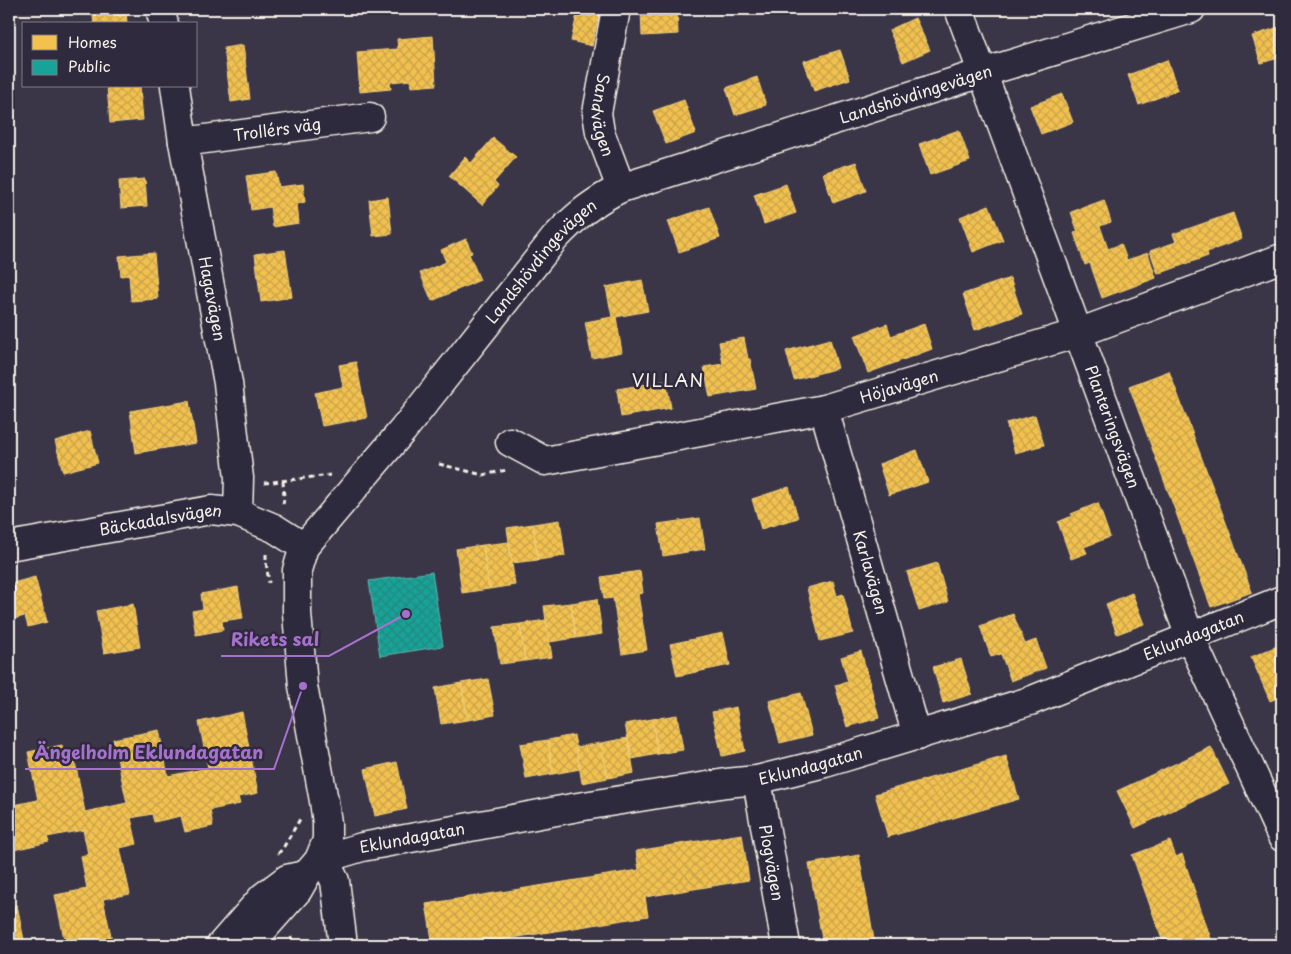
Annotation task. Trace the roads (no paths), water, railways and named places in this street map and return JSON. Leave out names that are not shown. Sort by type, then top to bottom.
[{"type":"street","points":[[160,9],[163,22]]},
{"type":"street","name":"Sandvägen","points":[[616,9],[597,113],[602,139],[621,188]]},
{"type":"street","name":"Planteringsvägen","points":[[959,9],[1190,637],[1282,837]]},
{"type":"street","name":"Landshövdingevägen","points":[[249,945],[298,890],[327,840],[328,823],[303,686],[297,613],[297,570],[304,547],[403,430],[555,238],[577,216],[602,198],[621,188],[982,73],[1191,9]]},
{"type":"street","name":"Hagavägen","points":[[175,88],[183,142],[228,383],[239,478],[238,513]]},
{"type":"street","name":"Trollérs väg","points":[[183,142],[370,117]]},
{"type":"street","name":"Höjavägen","points":[[510,442],[544,462],[824,409],[1078,333],[1282,258]]},
{"type":"street","name":"Karlavägen","points":[[824,409],[917,736]]},
{"type":"street","name":"Bäckadalsvägen","points":[[9,546],[211,510],[238,513],[274,528],[304,547]]},
{"type":"street","name":"Eklundagatan","points":[[313,867],[371,845],[578,807],[726,783],[757,780],[825,763],[1030,701],[1282,600]]},
{"type":"street","name":"Plogvägen","points":[[757,780],[786,945]]},
{"type":"street","points":[[221,945],[263,897],[287,879],[313,867],[330,869],[335,882],[343,945]]},
{"type":"place","name":"Rikets sal","points":[[406,614]]},
{"type":"place","name":"Ängelholm Eklundagatan","points":[[303,686]]},
{"type":"district","name":"VILLAN","points":[[668,381]]}]
